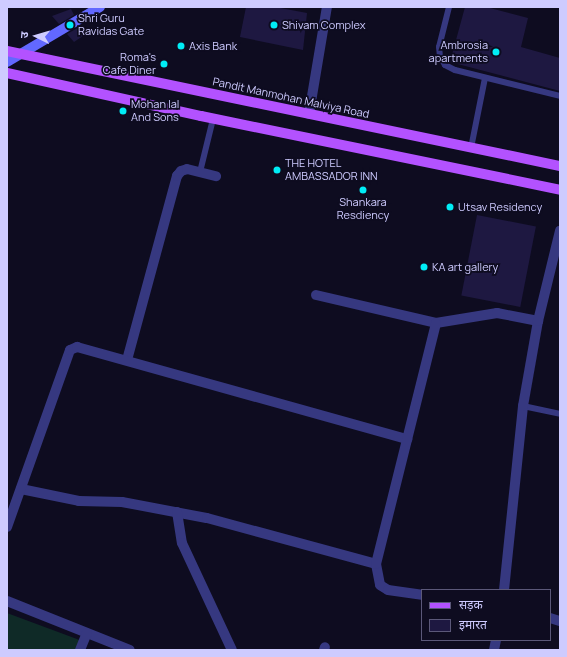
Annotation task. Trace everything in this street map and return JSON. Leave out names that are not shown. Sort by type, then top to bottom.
[{"type":"main road","name":"Pandit Manmohan Malviya Road","points":[[7,51],[560,166]]},
{"type":"main road","points":[[7,73],[213,118],[560,190]]},
{"type":"street","points":[[7,62],[18,54],[100,7]]},
{"type":"street","points":[[309,114],[327,7]]},
{"type":"street","points":[[127,360],[178,176],[181,171],[187,169],[216,176]]},
{"type":"street","points":[[504,589],[523,406],[538,321],[560,231]]},
{"type":"street","points":[[316,295],[436,323],[497,313],[538,321]]},
{"type":"street","points":[[421,595],[388,590],[380,585],[376,564],[436,323]]},
{"type":"street","points":[[7,527],[70,350],[77,347],[407,438]]},
{"type":"street","points":[[21,489],[79,501],[122,502],[207,518],[376,564]]},
{"type":"street","points":[[177,512],[182,543],[232,650]]},
{"type":"street","points":[[7,601],[130,650]]},
{"type":"street","points":[[80,650],[88,633]]},
{"type":"lane","points":[[449,7],[439,47],[440,56],[444,65],[455,70],[560,96]]},
{"type":"lane","points":[[471,148],[485,78]]},
{"type":"lane","points":[[200,172],[213,118]]},
{"type":"lane","points":[[523,406],[560,414]]},
{"type":"green space","points":[[7,613],[85,642],[80,650],[7,650]]},
{"type":"building","name":"Shivam Complex","points":[[246,7],[275,7],[307,13],[303,50],[240,37]]},
{"type":"building","name":"Ambrosia apartments","points":[[465,7],[486,7],[528,18],[521,47],[560,58],[560,91],[450,62]]},
{"type":"building","points":[[71,9],[74,15],[59,24],[52,16]]},
{"type":"building","points":[[81,26],[86,34],[74,42],[67,34]]},
{"type":"building","points":[[477,215],[536,226],[520,307],[461,295]]},
{"type":"place","name":"Shri Guru Ravidas Gate","points":[[70,25]]},
{"type":"place","name":"Shivam Complex","points":[[274,25]]},
{"type":"place","name":"Axis Bank","points":[[181,46]]},
{"type":"place","name":"Ambrosia apartments","points":[[496,52]]},
{"type":"place","name":"Roma's Cafe Diner","points":[[164,64]]},
{"type":"place","name":"Mohan lal And Sons","points":[[123,111]]},
{"type":"place","name":"THE HOTEL AMBASSADOR INN","points":[[277,170]]},
{"type":"place","name":"Shankara Resdiency","points":[[363,190]]},
{"type":"place","name":"Utsav Residency","points":[[450,207]]},
{"type":"place","name":"KA art gallery","points":[[424,267]]}]
